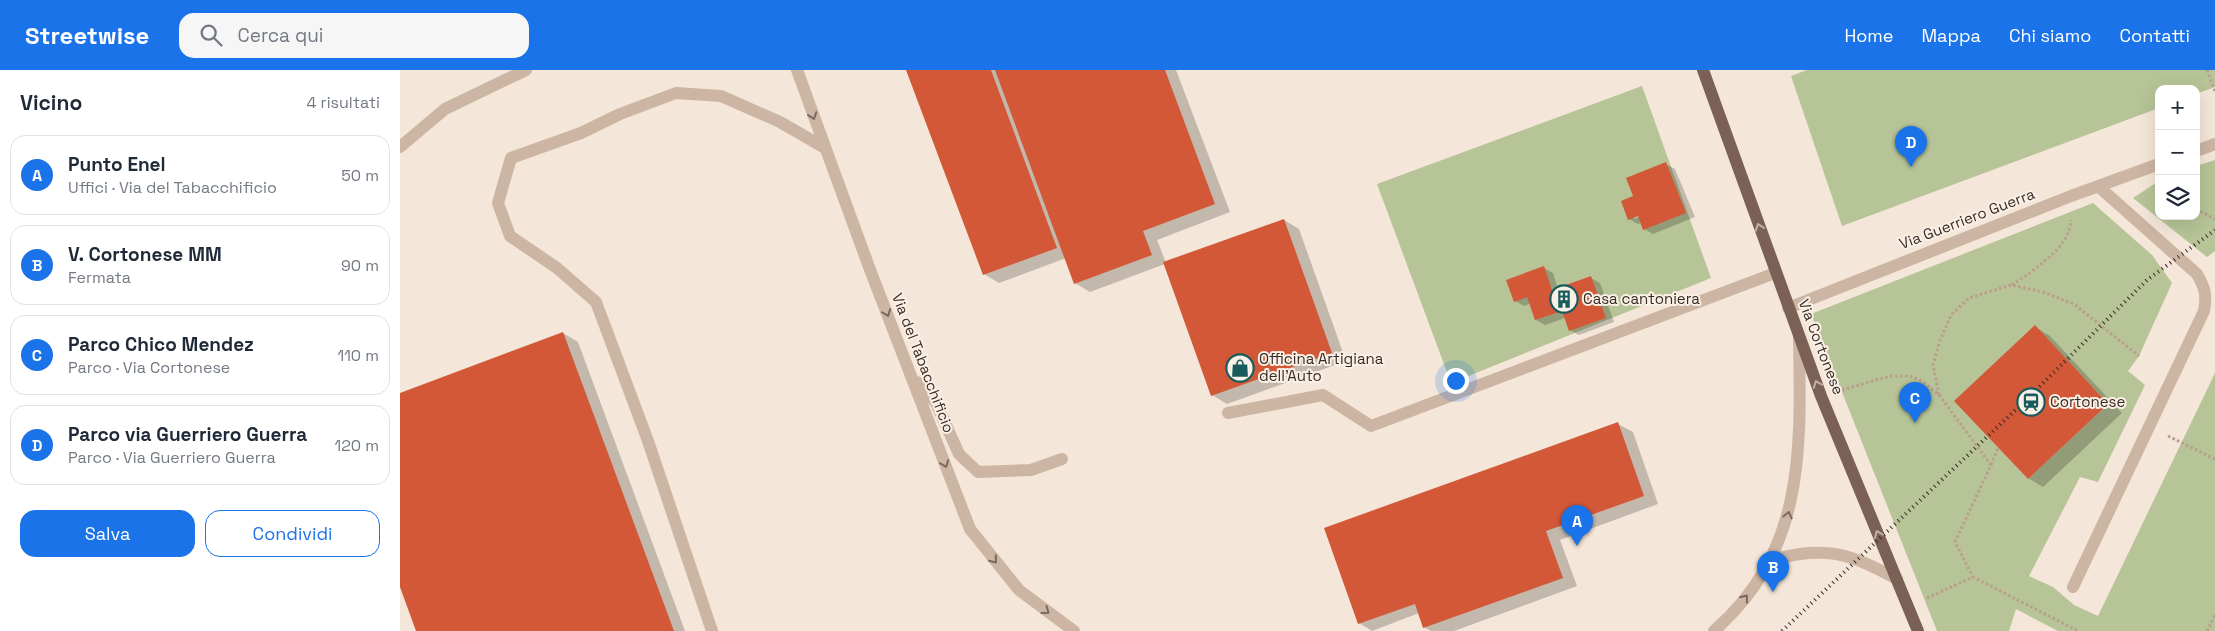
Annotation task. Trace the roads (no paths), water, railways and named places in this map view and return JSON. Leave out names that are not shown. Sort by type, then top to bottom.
[{"type":"main road","name":"Via Cortonese","points":[[1703,70],[1821,396],[1918,631]]},
{"type":"street","points":[[400,146],[445,109],[526,70]]},
{"type":"street","name":"Via del Tabacchificio","points":[[797,70],[970,529],[1019,590],[1074,631]]},
{"type":"street","points":[[712,631],[644,432],[596,302],[557,268],[510,236],[498,203],[511,158],[581,133],[620,114],[676,93],[721,96],[780,122],[825,148]]},
{"type":"street","points":[[2200,150],[2215,144]]},
{"type":"street","name":"Via Guerriero Guerra","points":[[1788,308],[2071,196],[2155,165]]},
{"type":"street","points":[[2073,587],[2204,311],[2206,297],[2205,287],[2198,274],[2098,186]]},
{"type":"street","points":[[1228,413],[1323,396],[1371,426],[1775,273]]},
{"type":"street","points":[[1714,631],[1732,614],[1771,560],[1785,526],[1795,482],[1800,405],[1799,336]]},
{"type":"street","points":[[912,376],[936,403],[959,454],[978,472],[1031,470],[1062,459]]},
{"type":"street","points":[[1771,560],[1794,554],[1824,551],[1873,566],[1897,579]]},
{"type":"railway","points":[[1782,631],[2026,400],[2147,280],[2215,230]]},
{"type":"place","name":"Parco via Guerriero Guerra","points":[[1911,167]]},
{"type":"place","name":"Casa cantoniera","points":[[1564,299]]},
{"type":"place","name":"Officina Artigiana dell'Auto","points":[[1240,368]]},
{"type":"place","name":"Cortonese","points":[[2031,402]]},
{"type":"place","name":"Parco Chico Mendez","points":[[1915,423]]},
{"type":"place","name":"Punto Enel","points":[[1577,546]]},
{"type":"place","name":"V. Cortonese MM","points":[[1773,592]]}]
